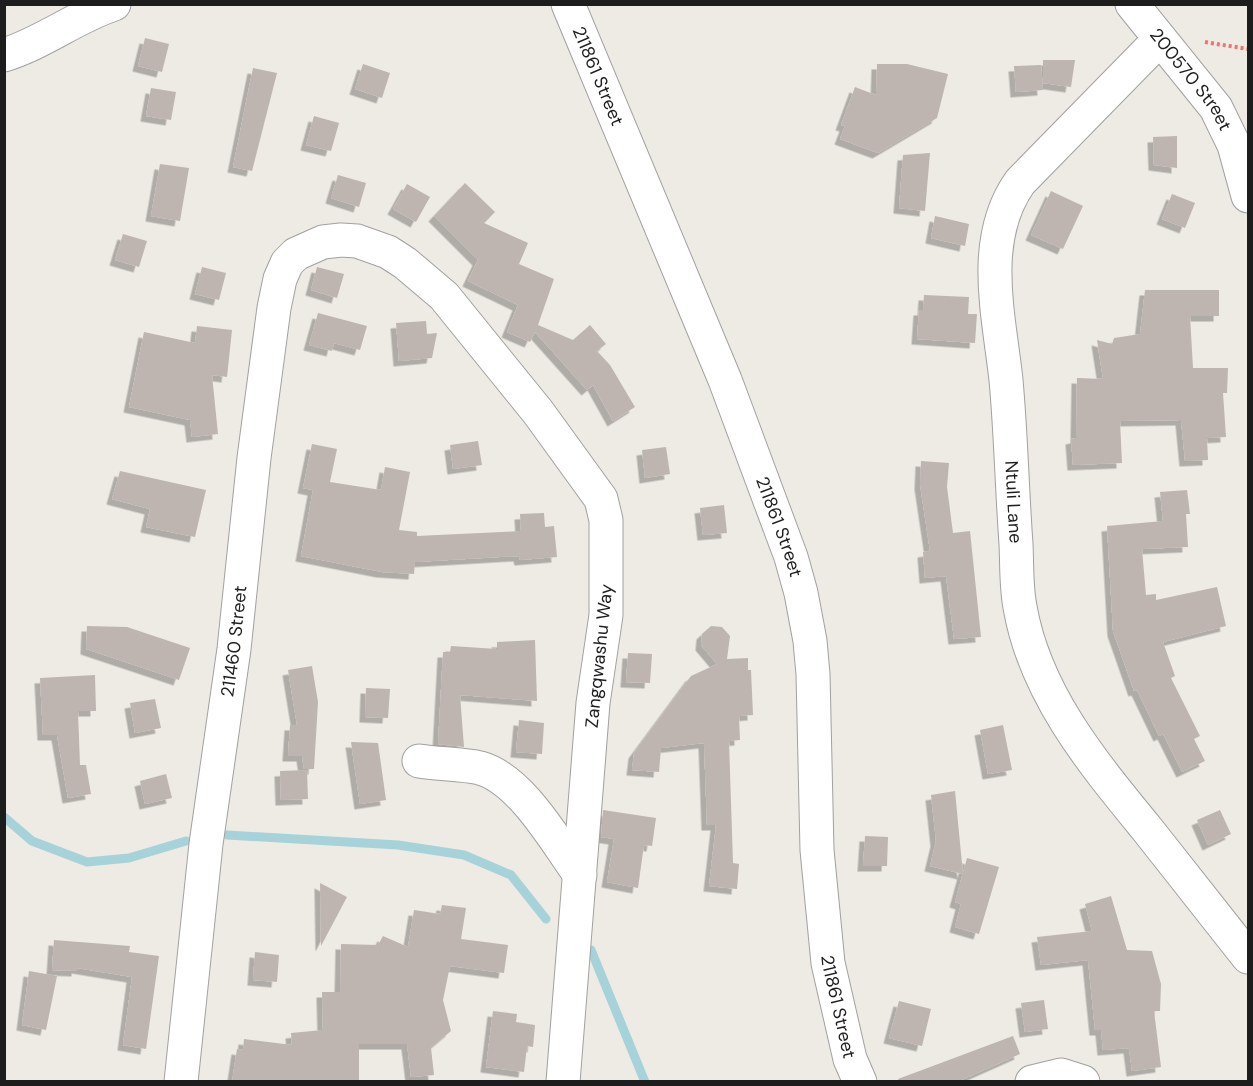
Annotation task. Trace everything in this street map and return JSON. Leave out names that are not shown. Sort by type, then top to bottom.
[{"type":"street","points":[[4,55],[45,38],[87,13],[114,4]]},
{"type":"street","name":"211861 Street","points":[[568,4],[725,380],[799,584],[811,652],[817,850],[828,963],[850,1059],[860,1082]]},
{"type":"street","name":"200570 Street","points":[[1132,4],[1216,108],[1234,145],[1248,196]]},
{"type":"street","name":"Ntuli Lane","points":[[1160,39],[1020,182],[1011,195],[999,232],[994,278],[1006,382],[1019,607],[1038,672],[1062,717],[1126,804],[1248,957]]},
{"type":"street","name":"Zangqwashu Way","points":[[341,240],[357,241],[388,252],[444,296],[538,412],[601,499],[606,520],[606,615],[593,703],[563,1082]]},
{"type":"street","name":"211460 Street","points":[[181,1082],[206,844],[234,649],[254,458],[274,308],[280,279],[291,258],[306,247],[341,240]]},
{"type":"street","points":[[419,761],[480,768],[501,779],[524,798],[580,875]]},
{"type":"street","points":[[1032,1082],[1060,1075],[1083,1082]]},
{"type":"building","points":[[145,38],[169,44],[162,72],[138,66]]},
{"type":"building","points":[[1043,60],[1075,60],[1071,87],[1043,83]]},
{"type":"building","points":[[363,64],[390,73],[382,98],[355,89]]},
{"type":"building","points":[[877,64],[907,64],[948,74],[937,118],[878,153],[840,139],[845,126],[841,125],[855,87],[876,95]]},
{"type":"building","points":[[1041,65],[1043,90],[1016,92],[1014,66]]},
{"type":"building","points":[[253,68],[277,73],[252,171],[233,167]]},
{"type":"building","points":[[151,88],[176,92],[171,120],[146,116]]},
{"type":"building","points":[[314,116],[339,123],[331,151],[306,145]]},
{"type":"building","points":[[1177,136],[1177,168],[1154,165],[1153,137]]},
{"type":"building","points":[[930,153],[925,211],[899,208],[903,155]]},
{"type":"building","points":[[160,164],[189,168],[180,221],[151,216]]},
{"type":"building","points":[[338,175],[366,183],[359,207],[331,198]]},
{"type":"building","points":[[465,183],[495,212],[484,223],[528,243],[519,264],[554,279],[538,325],[573,340],[590,325],[606,344],[597,351],[610,365],[635,407],[613,421],[593,385],[587,390],[535,332],[530,342],[507,332],[518,305],[468,281],[478,260],[434,216]]},
{"type":"building","points":[[407,184],[430,197],[416,222],[393,209]]},
{"type":"building","points":[[1051,191],[1083,206],[1063,249],[1031,235]]},
{"type":"building","points":[[1172,194],[1195,203],[1185,228],[1162,219]]},
{"type":"building","points":[[935,216],[969,224],[965,246],[931,238]]},
{"type":"building","points":[[123,234],[147,241],[139,267],[115,260]]},
{"type":"building","points":[[202,267],[226,273],[219,300],[195,294]]},
{"type":"building","points":[[317,267],[344,274],[337,298],[311,290]]},
{"type":"building","points":[[1145,290],[1219,290],[1219,316],[1190,316],[1193,368],[1228,368],[1227,393],[1223,393],[1226,437],[1207,438],[1208,460],[1185,461],[1181,420],[1120,421],[1122,463],[1073,465],[1071,439],[1076,438],[1077,378],[1103,379],[1097,340],[1112,344],[1114,338],[1140,334]]},
{"type":"building","points":[[924,295],[969,297],[968,314],[977,314],[975,343],[917,339],[919,310],[923,310]]},
{"type":"building","points":[[318,313],[367,326],[360,350],[334,343],[332,351],[309,345]]},
{"type":"building","points":[[426,321],[427,334],[437,333],[432,358],[399,361],[396,323]]},
{"type":"building","points":[[197,326],[232,330],[227,377],[212,375],[218,434],[192,437],[190,420],[129,407],[144,332],[195,343]]},
{"type":"building","points":[[478,441],[482,465],[453,469],[450,445]]},
{"type":"building","points":[[312,444],[337,449],[330,482],[381,490],[385,467],[410,472],[399,530],[417,532],[417,536],[521,531],[520,514],[544,513],[545,527],[554,526],[557,557],[520,560],[519,556],[415,562],[414,574],[382,572],[301,556],[313,490],[303,488]]},
{"type":"building","points":[[666,447],[670,474],[645,478],[642,450]]},
{"type":"building","points":[[921,461],[949,463],[947,487],[953,533],[970,531],[981,637],[954,639],[946,576],[925,578],[923,552],[930,551],[920,484]]},
{"type":"building","points":[[120,471],[206,490],[195,537],[146,527],[150,509],[112,499]]},
{"type":"building","points":[[1187,490],[1190,514],[1186,514],[1188,547],[1142,549],[1146,595],[1156,594],[1156,600],[1217,587],[1226,626],[1163,642],[1175,676],[1171,678],[1200,736],[1194,739],[1205,761],[1182,772],[1163,734],[1159,736],[1137,690],[1134,691],[1113,631],[1107,526],[1163,521],[1160,492]]},
{"type":"building","points":[[724,505],[727,533],[703,535],[700,508]]},
{"type":"building","points":[[87,626],[127,627],[190,648],[179,680],[86,649]]},
{"type":"building","points":[[711,626],[722,627],[730,636],[727,659],[748,658],[748,670],[751,670],[753,715],[739,716],[740,740],[729,741],[733,863],[739,864],[737,889],[709,886],[716,825],[707,825],[704,743],[661,748],[659,772],[632,770],[634,753],[691,676],[717,664],[701,645],[702,634]]},
{"type":"building","points":[[535,640],[537,701],[460,695],[464,747],[438,744],[443,652],[450,652],[451,646],[497,649],[497,642]]},
{"type":"building","points":[[628,653],[652,654],[650,683],[626,682]]},
{"type":"building","points":[[312,666],[318,702],[314,769],[304,769],[302,756],[288,756],[290,725],[297,725],[288,670]]},
{"type":"building","points":[[95,675],[96,711],[78,711],[80,765],[86,765],[91,794],[68,798],[57,735],[43,735],[40,678]]},
{"type":"building","points":[[366,688],[390,689],[388,718],[365,717]]},
{"type":"building","points":[[155,699],[161,728],[135,733],[130,703]]},
{"type":"building","points":[[519,720],[544,723],[542,754],[516,752]]},
{"type":"building","points":[[1003,725],[1012,770],[988,774],[980,730]]},
{"type":"building","points":[[351,742],[378,743],[386,800],[360,804]]},
{"type":"building","points":[[307,770],[308,799],[281,800],[280,771]]},
{"type":"building","points":[[166,774],[172,798],[145,804],[140,781]]},
{"type":"building","points":[[955,791],[963,874],[930,866],[936,841],[931,795]]},
{"type":"building","points":[[603,810],[656,818],[652,846],[644,845],[638,888],[607,882],[614,839],[601,837]]},
{"type":"building","points":[[1220,810],[1231,834],[1208,845],[1197,820]]},
{"type":"building","points":[[865,836],[888,837],[887,866],[863,866]]},
{"type":"building","points":[[967,858],[999,867],[979,934],[955,927],[961,904],[955,902]]},
{"type":"building","points":[[320,883],[347,897],[321,946]]},
{"type":"building","points":[[1111,896],[1127,950],[1152,951],[1161,984],[1160,1011],[1154,1011],[1161,1067],[1132,1071],[1129,1048],[1103,1050],[1101,1030],[1095,1030],[1088,960],[1041,965],[1037,937],[1092,931],[1085,904]]},
{"type":"building","points":[[442,905],[466,908],[461,939],[508,945],[504,973],[450,966],[443,1000],[451,1031],[431,1048],[434,1075],[411,1077],[407,1044],[359,1044],[359,1082],[232,1082],[237,1049],[243,1050],[244,1039],[292,1045],[291,1033],[323,1030],[322,992],[340,992],[341,944],[378,945],[383,936],[408,947],[414,910],[440,914]]},
{"type":"building","points":[[54,940],[130,946],[129,952],[159,956],[146,1049],[123,1045],[132,977],[77,968],[77,971],[52,970]]},
{"type":"building","points":[[255,952],[279,955],[277,982],[253,980]]},
{"type":"building","points":[[29,971],[57,976],[46,1030],[22,1025]]},
{"type":"building","points":[[1044,1000],[1048,1029],[1025,1032],[1021,1003]]},
{"type":"building","points":[[899,1001],[931,1009],[922,1046],[889,1038]]},
{"type":"building","points":[[493,1011],[517,1014],[516,1022],[535,1025],[533,1047],[527,1046],[524,1072],[486,1067]]},
{"type":"building","points":[[1013,1036],[1020,1054],[957,1082],[899,1082],[898,1079]]},
{"type":"waterway","points":[[4,817],[32,841],[87,862],[129,858],[186,841]]},
{"type":"waterway","points":[[227,835],[398,845],[464,855],[511,875],[546,919]]},
{"type":"waterway","points":[[591,950],[645,1082]]}]
